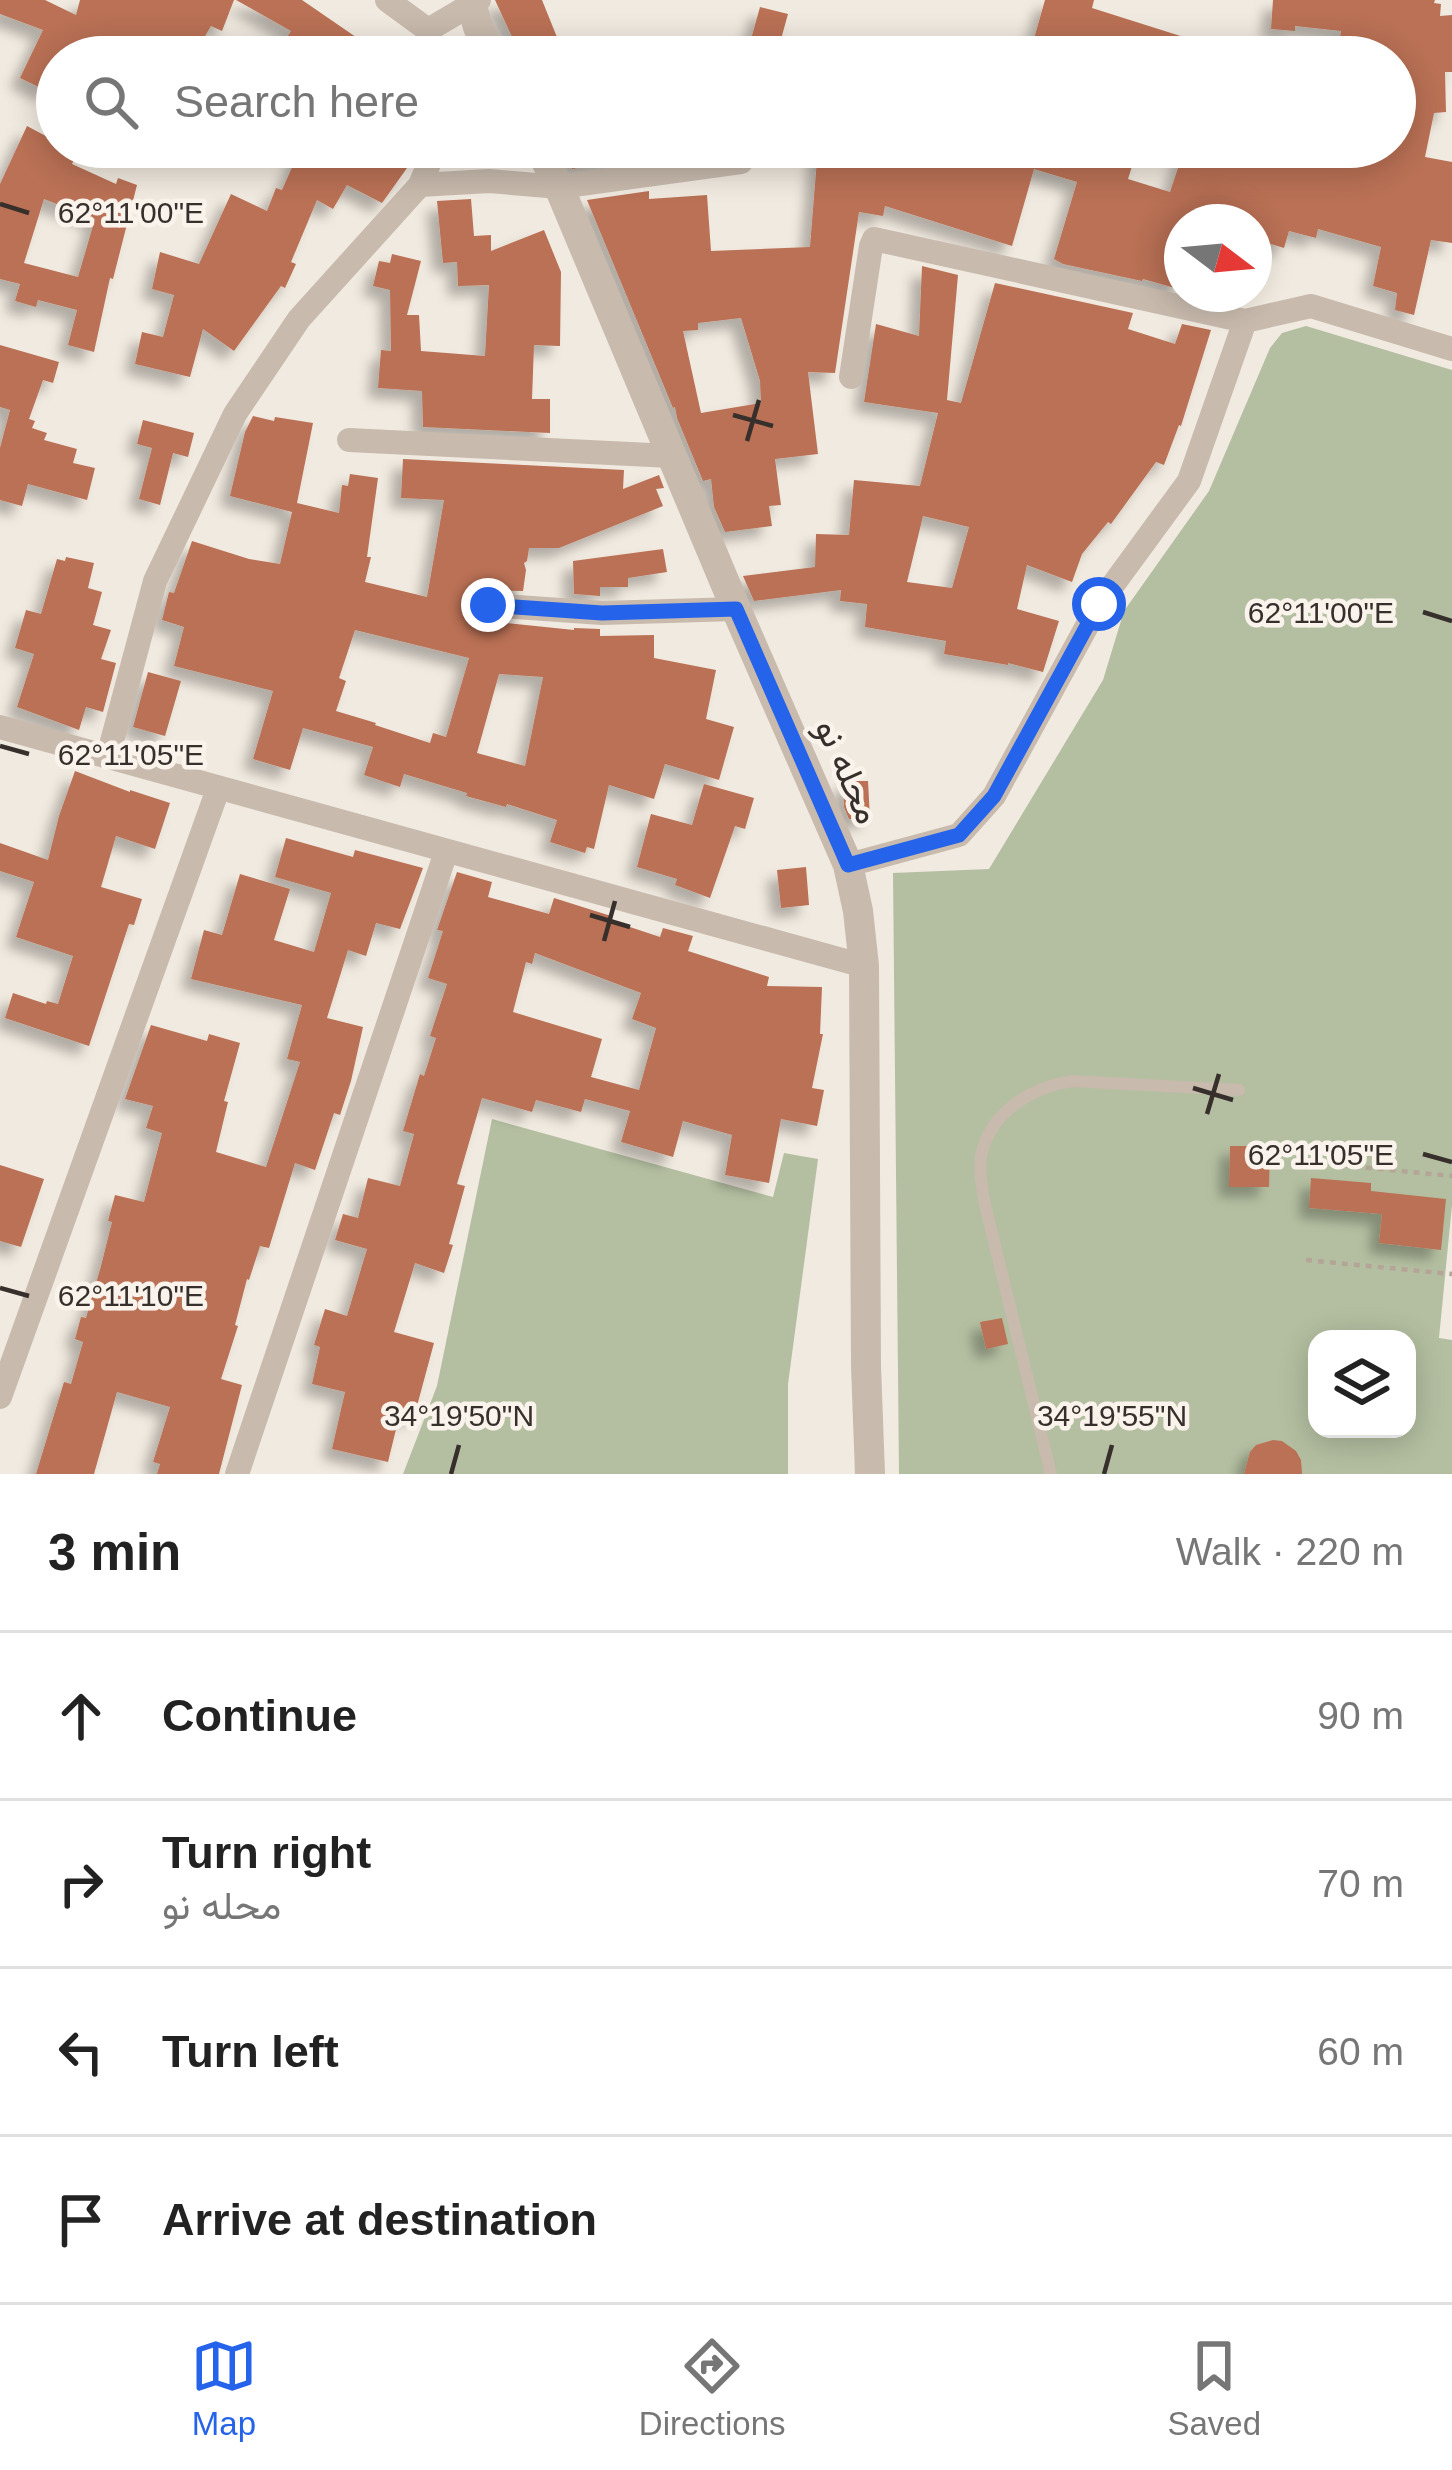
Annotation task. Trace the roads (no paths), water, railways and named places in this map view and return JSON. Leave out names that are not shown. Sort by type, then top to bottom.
[{"type":"street","points":[[386,0],[428,30],[429,36]]},
{"type":"street","points":[[428,30],[473,2],[482,36]]},
{"type":"street","points":[[108,756],[155,581],[235,414],[299,319],[420,185],[427,168]]},
{"type":"street","name":"محله نو","points":[[550,168],[848,865],[864,966],[870,1474]]},
{"type":"street","points":[[420,185],[489,181],[560,187],[698,168]]},
{"type":"street","points":[[851,376],[874,239],[1245,322],[1311,306],[1452,349]]},
{"type":"street","points":[[848,865],[959,835],[994,796],[1099,604],[1189,482],[1245,322]]},
{"type":"street","points":[[349,440],[671,455]]},
{"type":"street","points":[[488,605],[602,613],[736,609]]},
{"type":"street","points":[[0,727],[864,966]]},
{"type":"street","points":[[0,1397],[218,789]]},
{"type":"street","points":[[237,1474],[446,851]]},
{"type":"lane","points":[[1051,1474],[985,1205],[980,1174],[983,1148],[1017,1101],[1048,1084],[1072,1081],[1239,1090]]}]
